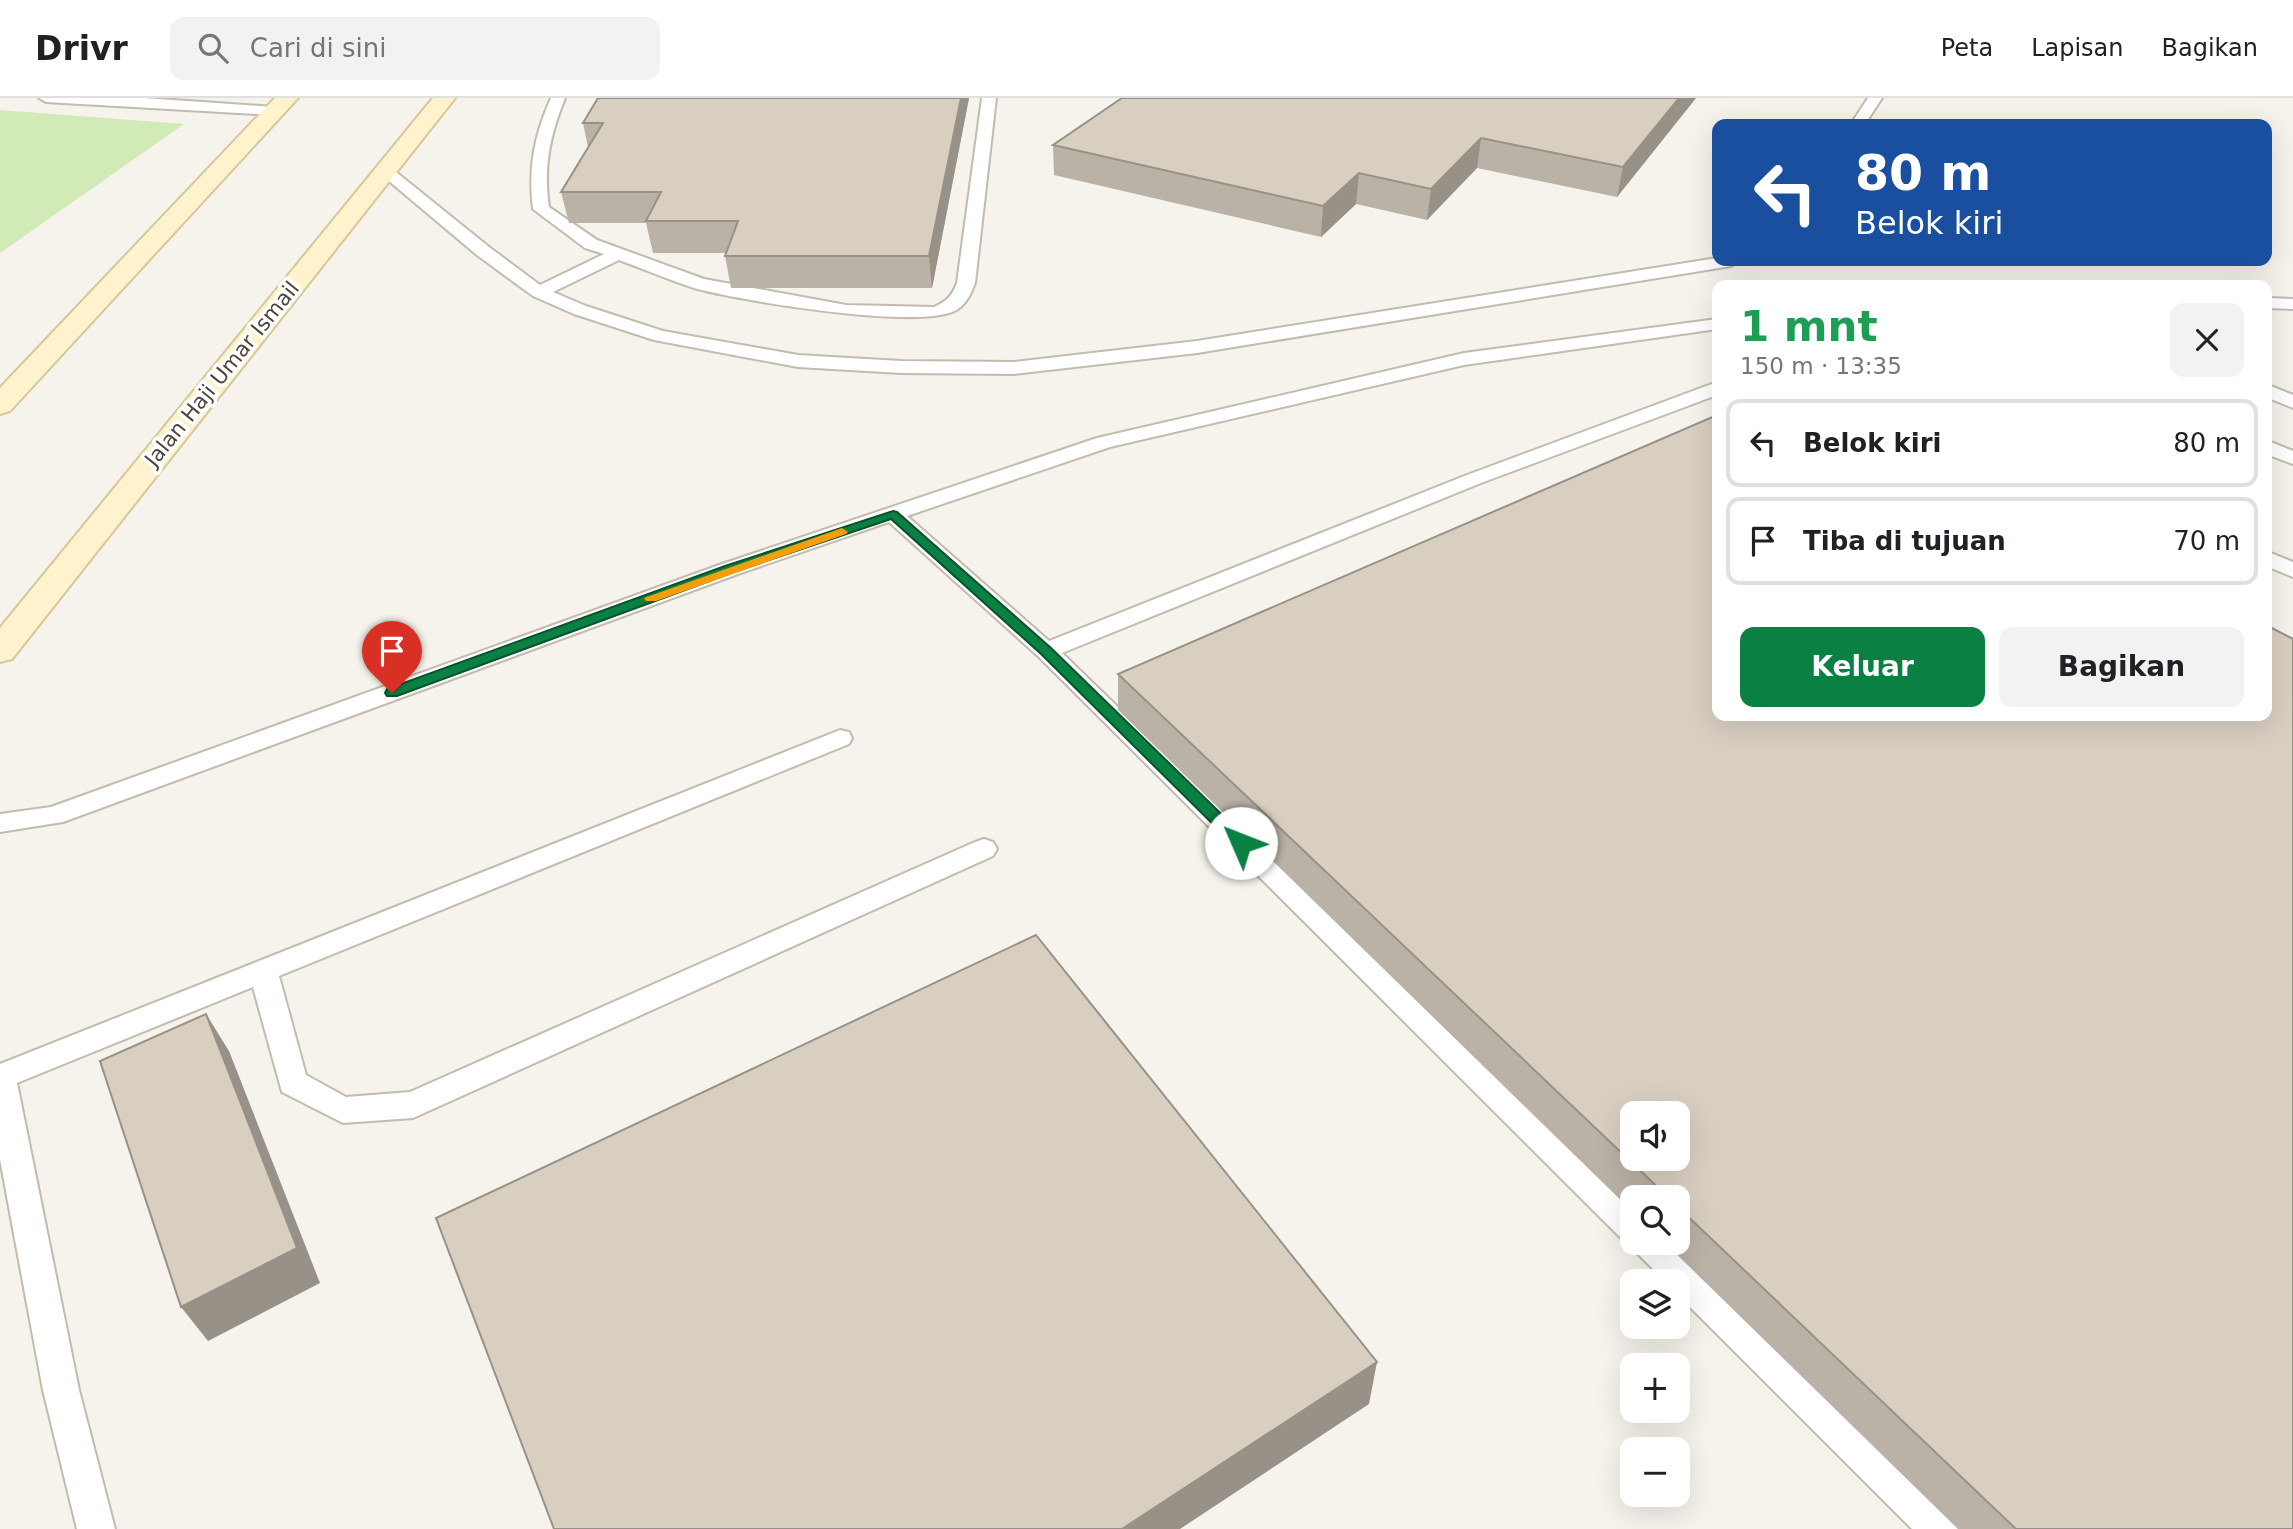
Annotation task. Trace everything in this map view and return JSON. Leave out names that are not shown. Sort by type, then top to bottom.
[{"type":"main road","name":"Jalan Haji Umar Ismail","points":[[0,651],[444,98]]},
{"type":"main road","points":[[0,405],[281,104]]},
{"type":"lane","points":[[46,98],[281,104]]},
{"type":"lane","points":[[558,98],[539,143],[536,178],[541,209],[591,244],[699,284],[846,310],[937,312],[951,306],[961,296],[966,283],[989,98]]},
{"type":"lane","points":[[1861,119],[1875,98]]},
{"type":"lane","points":[[385,171],[483,251],[539,292],[580,310],[660,336],[798,360],[901,367],[1014,368],[1198,347],[1321,325],[1712,264]]},
{"type":"lane","points":[[539,292],[618,254]]},
{"type":"lane","points":[[2272,303],[2293,304]]},
{"type":"lane","points":[[0,823],[54,816],[730,569],[1104,442],[1464,359],[1712,325]]},
{"type":"lane","points":[[1046,651],[1474,480],[1712,390]]},
{"type":"lane","points":[[2272,393],[2293,402]]},
{"type":"lane","points":[[2272,449],[2293,458]]},
{"type":"lane","points":[[893,514],[1046,651],[1620,1215]]},
{"type":"lane","points":[[2272,561],[2293,570]]},
{"type":"lane","points":[[96,1529],[61,1390],[0,1077],[840,738]]},
{"type":"lane","points":[[263,970],[293,1083],[343,1110],[413,1105],[984,849]]},
{"type":"lane","points":[[1660,1255],[1939,1529]]},
{"type":"green space","points":[[0,110],[184,124],[0,253]]},
{"type":"building","points":[[598,98],[961,98],[929,256],[725,256],[738,221],[646,221],[661,192],[561,192],[603,123],[583,123]]},
{"type":"building","points":[[1122,98],[1679,98],[1623,167],[1481,138],[1431,189],[1359,173],[1323,206],[1053,145]]},
{"type":"building","points":[[1712,417],[1712,721],[2272,721],[2272,628],[2293,639],[2293,1529],[2016,1529],[1690,1218],[1690,1185],[1655,1185],[1641,1171],[1690,1171],[1690,1101],[1620,1101],[1620,1151],[1118,674]]},
{"type":"building","points":[[1036,935],[1377,1362],[1122,1529],[554,1529],[436,1218]]},
{"type":"building","points":[[206,1014],[297,1248],[181,1307],[100,1061]]},
{"type":"slow traffic","points":[[651,598],[842,532]]},
{"type":"route","points":[[392,693],[730,569],[893,514],[933,553],[1046,651],[1241,843]]}]
